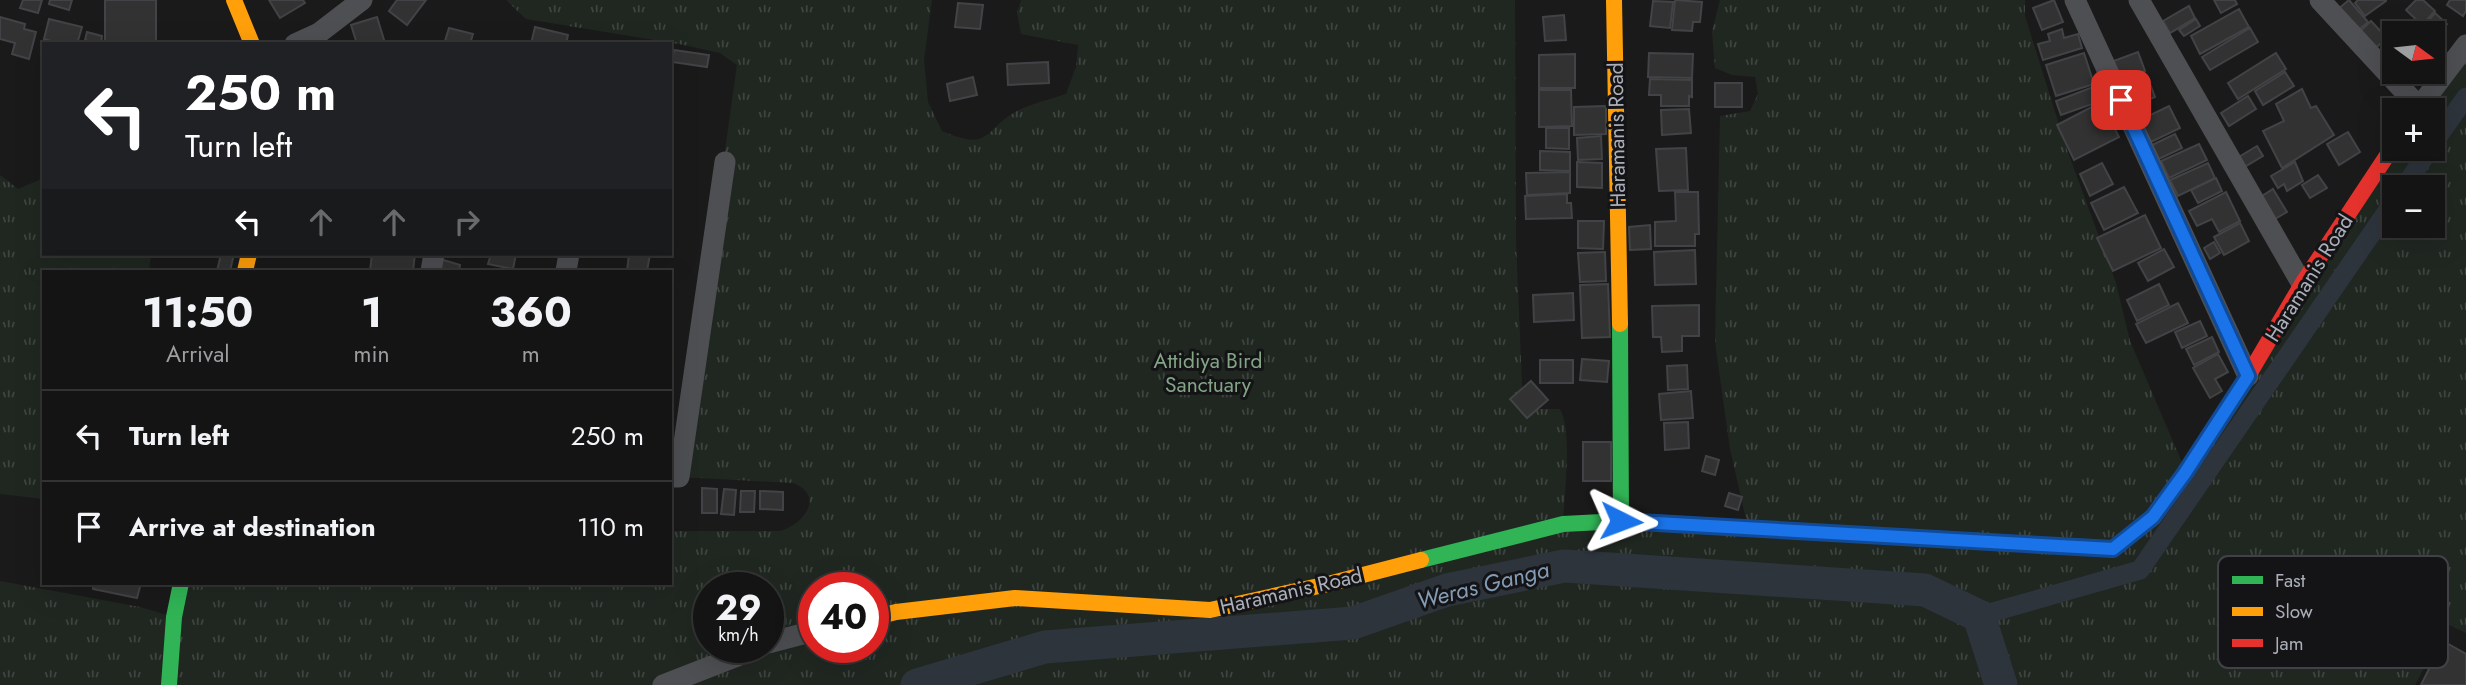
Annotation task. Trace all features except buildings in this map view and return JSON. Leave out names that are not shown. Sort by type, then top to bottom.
[{"type":"street","points":[[234,0],[251,42]]},
{"type":"street","points":[[299,42],[319,33],[362,0]]},
{"type":"street","name":"Haramanis Road","points":[[1614,0],[1619,188],[1621,521]]},
{"type":"street","points":[[2075,0],[2248,376]]},
{"type":"street","points":[[2139,0],[2302,284]]},
{"type":"street","points":[[2320,0],[2408,98]]},
{"type":"street","points":[[2426,98],[2466,45]]},
{"type":"street","name":"Haramanis Road","points":[[889,614],[1014,598],[1210,610],[1328,584],[1563,524],[1621,521],[2113,549],[2153,517],[2185,473],[2248,376],[2302,284],[2383,161]]},
{"type":"street","points":[[672,477],[679,477],[725,162]]},
{"type":"street","points":[[169,685],[174,617],[181,585]]},
{"type":"street","points":[[663,685],[719,663]]},
{"type":"green space","name":"Attidiya Bird Sanctuary","points":[[506,0],[932,0],[924,60],[928,102],[942,131],[970,140],[986,136],[1019,110],[1066,94],[1076,67],[1078,45],[1021,34],[1017,13],[1021,0],[1515,0],[1516,241],[1523,409],[1560,409],[1564,420],[1567,448],[1563,524],[1748,528],[1730,449],[1715,342],[1720,116],[1750,111],[1758,94],[1755,77],[1732,75],[1715,68],[1712,32],[1720,0],[2025,0],[2025,16],[2066,147],[2116,283],[2130,341],[2186,472],[2386,161],[2445,161],[2445,98],[2426,98],[2437,84],[2445,84],[2445,73],[2466,45],[2466,633],[2448,624],[2448,556],[2218,556],[2218,668],[2424,668],[2415,685],[0,685],[0,581],[140,607],[174,617],[181,585],[672,585],[672,531],[780,531],[804,516],[810,502],[808,495],[803,488],[793,483],[679,477],[737,65],[720,53],[672,42],[526,19]]},
{"type":"green space","points":[[0,175],[18,189],[42,179],[42,256],[151,256],[149,270],[42,270],[42,499],[0,494]]},
{"type":"waterway","points":[[2445,127],[2466,97]]},
{"type":"waterway","points":[[2412,175],[2422,161]]},
{"type":"waterway","points":[[1979,616],[2140,570],[2382,218]]},
{"type":"waterway","name":"Weras Ganga","points":[[917,685],[1045,647],[1353,623],[1447,590],[1564,566],[1925,590],[1979,616],[2001,685]]},
{"type":"traffic: fast","points":[[1421,560],[1563,524],[1621,521],[1620,324]]},
{"type":"traffic: fast","points":[[1621,521],[2113,549],[2141,527]]},
{"type":"traffic: fast","points":[[169,685],[174,617],[181,585]]},
{"type":"traffic: slow","points":[[234,0],[251,42]]},
{"type":"traffic: slow","points":[[1614,0],[1620,324]]},
{"type":"traffic: slow","points":[[245,270],[249,256]]},
{"type":"traffic: slow","points":[[889,614],[1015,598],[1210,610],[1421,560]]},
{"type":"traffic: jam","points":[[2141,527],[2153,518],[2185,473],[2248,376],[2302,284],[2383,161]]},
{"type":"route","points":[[1621,521],[2113,549],[2153,517],[2248,376],[2121,100]]}]
